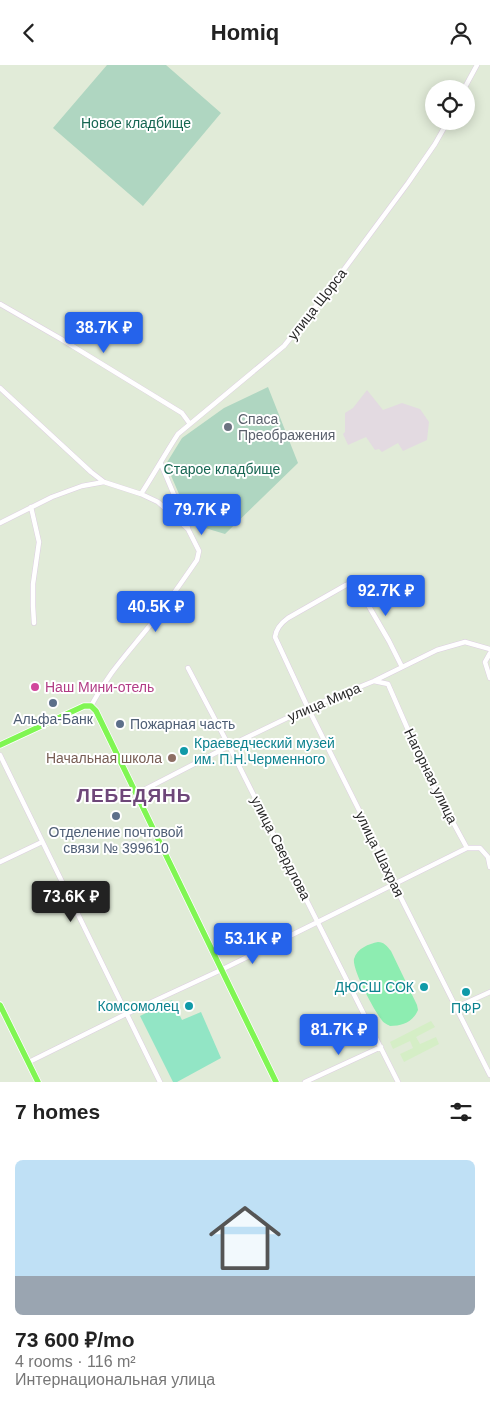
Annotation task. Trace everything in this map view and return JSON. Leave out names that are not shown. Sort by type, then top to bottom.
[{"type":"main road","points":[[0,745],[78,708],[91,706],[99,716],[276,1082]]},
{"type":"main road","points":[[0,1005],[38,1082]]},
{"type":"street","points":[[469,80],[477,65]]},
{"type":"street","name":"улица Щорса","points":[[141,493],[161,464],[166,452],[178,434],[284,346],[403,191],[443,130]]},
{"type":"street","points":[[0,304],[182,413],[190,424]]},
{"type":"street","points":[[0,388],[104,482],[141,493],[158,503],[188,529]]},
{"type":"street","points":[[91,706],[100,687],[113,669],[148,627],[197,560],[199,551],[161,464]]},
{"type":"street","points":[[0,523],[52,497],[82,486],[104,482]]},
{"type":"street","points":[[31,507],[39,542],[33,584],[34,623]]},
{"type":"street","name":"улица Шахрая","points":[[402,667],[356,584],[353,583],[346,585],[288,618],[276,631],[275,637],[308,708],[490,1075]]},
{"type":"street","name":"улица Мира","points":[[136,794],[308,708],[374,681],[437,650],[465,642],[490,651]]},
{"type":"street","points":[[490,651],[485,662],[490,678]]},
{"type":"street","name":"улица Свердлова","points":[[188,668],[398,1082]]},
{"type":"street","name":"Нагорная улица","points":[[374,681],[388,684],[392,691],[430,781],[467,848]]},
{"type":"street","points":[[0,755],[160,1082]]},
{"type":"street","points":[[0,862],[42,841]]},
{"type":"street","points":[[28,1062],[126,1013],[221,970],[467,848],[480,848],[488,857],[490,867]]},
{"type":"street","points":[[457,1007],[490,992]]},
{"type":"street","points":[[305,1082],[381,1047]]},
{"type":"shaded area","points":[[367,390],[383,410],[402,403],[420,409],[429,422],[427,440],[403,451],[398,443],[382,452],[379,449],[375,450],[366,437],[348,445],[343,434],[345,432],[345,413],[353,408]]},
{"type":"shaded area","points":[[172,1000],[182,1020],[201,1012],[221,1058],[177,1082],[173,1082],[140,1016]]},
{"type":"shaded area","points":[[431,1021],[435,1027],[416,1037],[420,1044],[436,1037],[439,1044],[404,1062],[400,1054],[413,1048],[410,1041],[393,1049],[390,1042]]},
{"type":"green space","name":"Новое кладбище","points":[[107,65],[166,65],[221,113],[143,206],[53,128]]},
{"type":"green space","name":"Старое кладбище","points":[[268,387],[298,463],[225,534],[192,524],[166,464],[182,438],[224,408]]},
{"type":"green space","points":[[378,942],[387,946],[391,951],[417,1005],[418,1010],[416,1014],[403,1024],[390,1026],[383,1021],[369,999],[356,972],[354,959],[358,952],[367,945]]},
{"type":"place","name":"Спаса Преображения","points":[[228,427]]},
{"type":"place","name":"Наш Мини-отель","points":[[35,687]]},
{"type":"place","name":"Альфа-Банк","points":[[53,703]]},
{"type":"place","name":"Пожарная часть","points":[[120,724]]},
{"type":"place","name":"Краеведческий музей им. П.Н.Черменного","points":[[184,751]]},
{"type":"place","name":"Начальная школа","points":[[172,758]]},
{"type":"place","name":"Отделение почтовой связи № 399610","points":[[116,816]]},
{"type":"place","name":"ДЮСШ СОК","points":[[424,987]]},
{"type":"place","name":"ПФР","points":[[466,992]]},
{"type":"place","name":"Комсомолец","points":[[189,1006]]},
{"type":"district","name":"ЛЕБЕДЯНЬ","points":[[134,795]]}]
